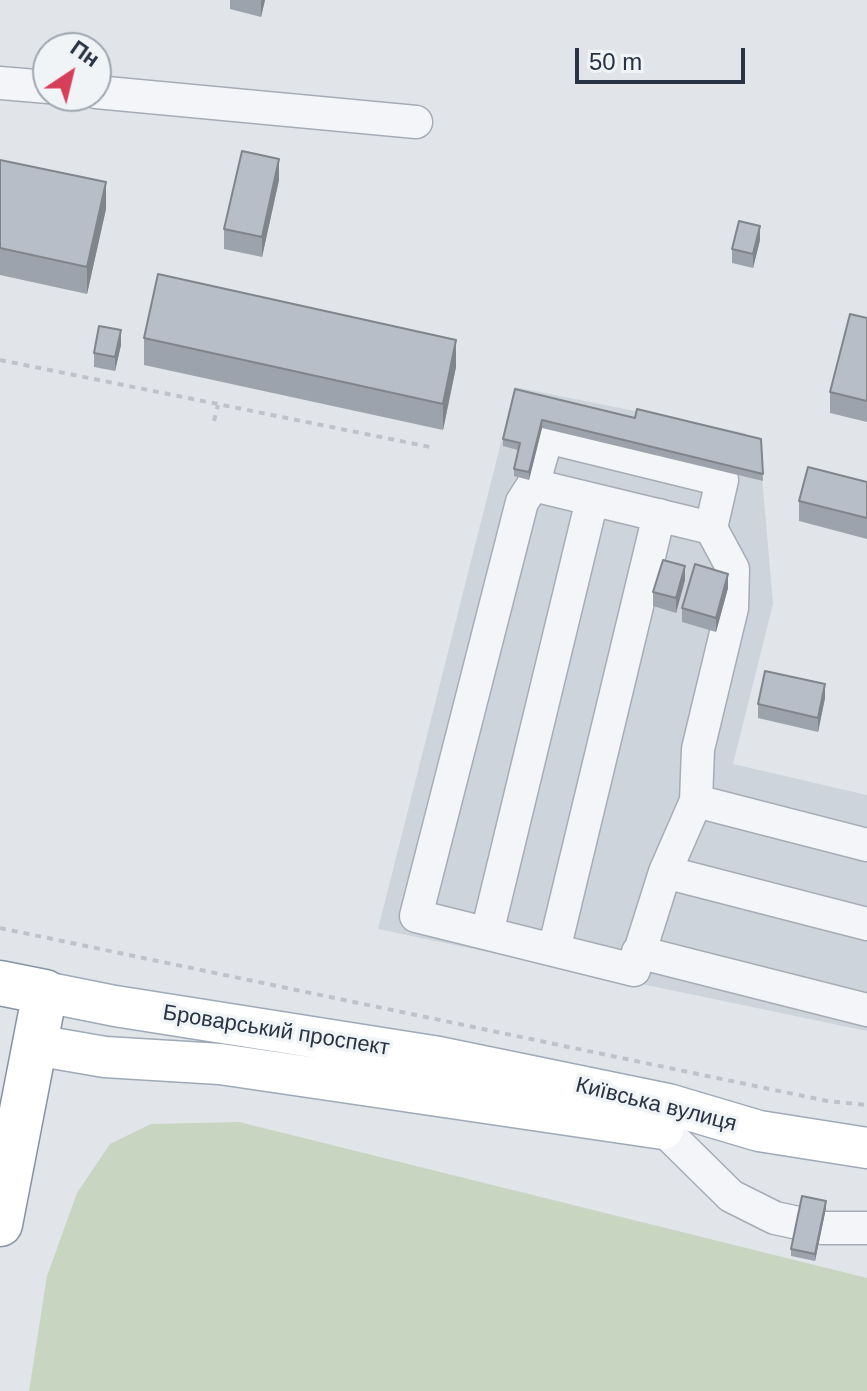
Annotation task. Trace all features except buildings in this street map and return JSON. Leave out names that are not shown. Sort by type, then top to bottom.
[{"type":"highway","name":"Броварський проспект","points":[[0,983],[45,992]]},
{"type":"highway","points":[[0,1224],[17,1042],[45,992]]},
{"type":"main road","name":"Броварський проспект","points":[[45,992],[115,1006],[439,1057],[547,1095]]},
{"type":"main road","name":"Броварський проспект","points":[[17,1042],[105,1057],[220,1064],[547,1095]]},
{"type":"main road","name":"Київська вулиця","points":[[547,1095],[663,1129],[759,1131]]},
{"type":"main road","name":"Київська вулиця","points":[[547,1095],[668,1104],[759,1131],[867,1148]]},
{"type":"lane","points":[[0,83],[32,86]]},
{"type":"lane","points":[[112,94],[416,122]]},
{"type":"lane","points":[[547,437],[722,480],[711,528],[733,569],[732,608],[698,749],[696,801],[665,872],[634,970],[416,916],[522,502],[533,485],[547,437]]},
{"type":"lane","points":[[533,485],[711,528]]},
{"type":"lane","points":[[487,933],[592,500]]},
{"type":"lane","points":[[554,950],[659,515]]},
{"type":"lane","points":[[696,801],[867,845]]},
{"type":"lane","points":[[665,872],[867,924]]},
{"type":"lane","points":[[638,952],[867,1010]]},
{"type":"lane","points":[[663,1129],[731,1196],[775,1218],[822,1228],[867,1228]]},
{"type":"path","points":[[0,360],[435,448]]},
{"type":"path","points":[[214,421],[218,405]]},
{"type":"path","points":[[0,928],[827,1101],[867,1105]]},
{"type":"shaded area","points":[[515,387],[745,433],[760,453],[773,604],[733,764],[867,795],[867,1031],[378,929]]},
{"type":"green space","points":[[239,1122],[867,1278],[867,1391],[29,1391],[47,1276],[77,1193],[110,1144],[151,1124]]}]
